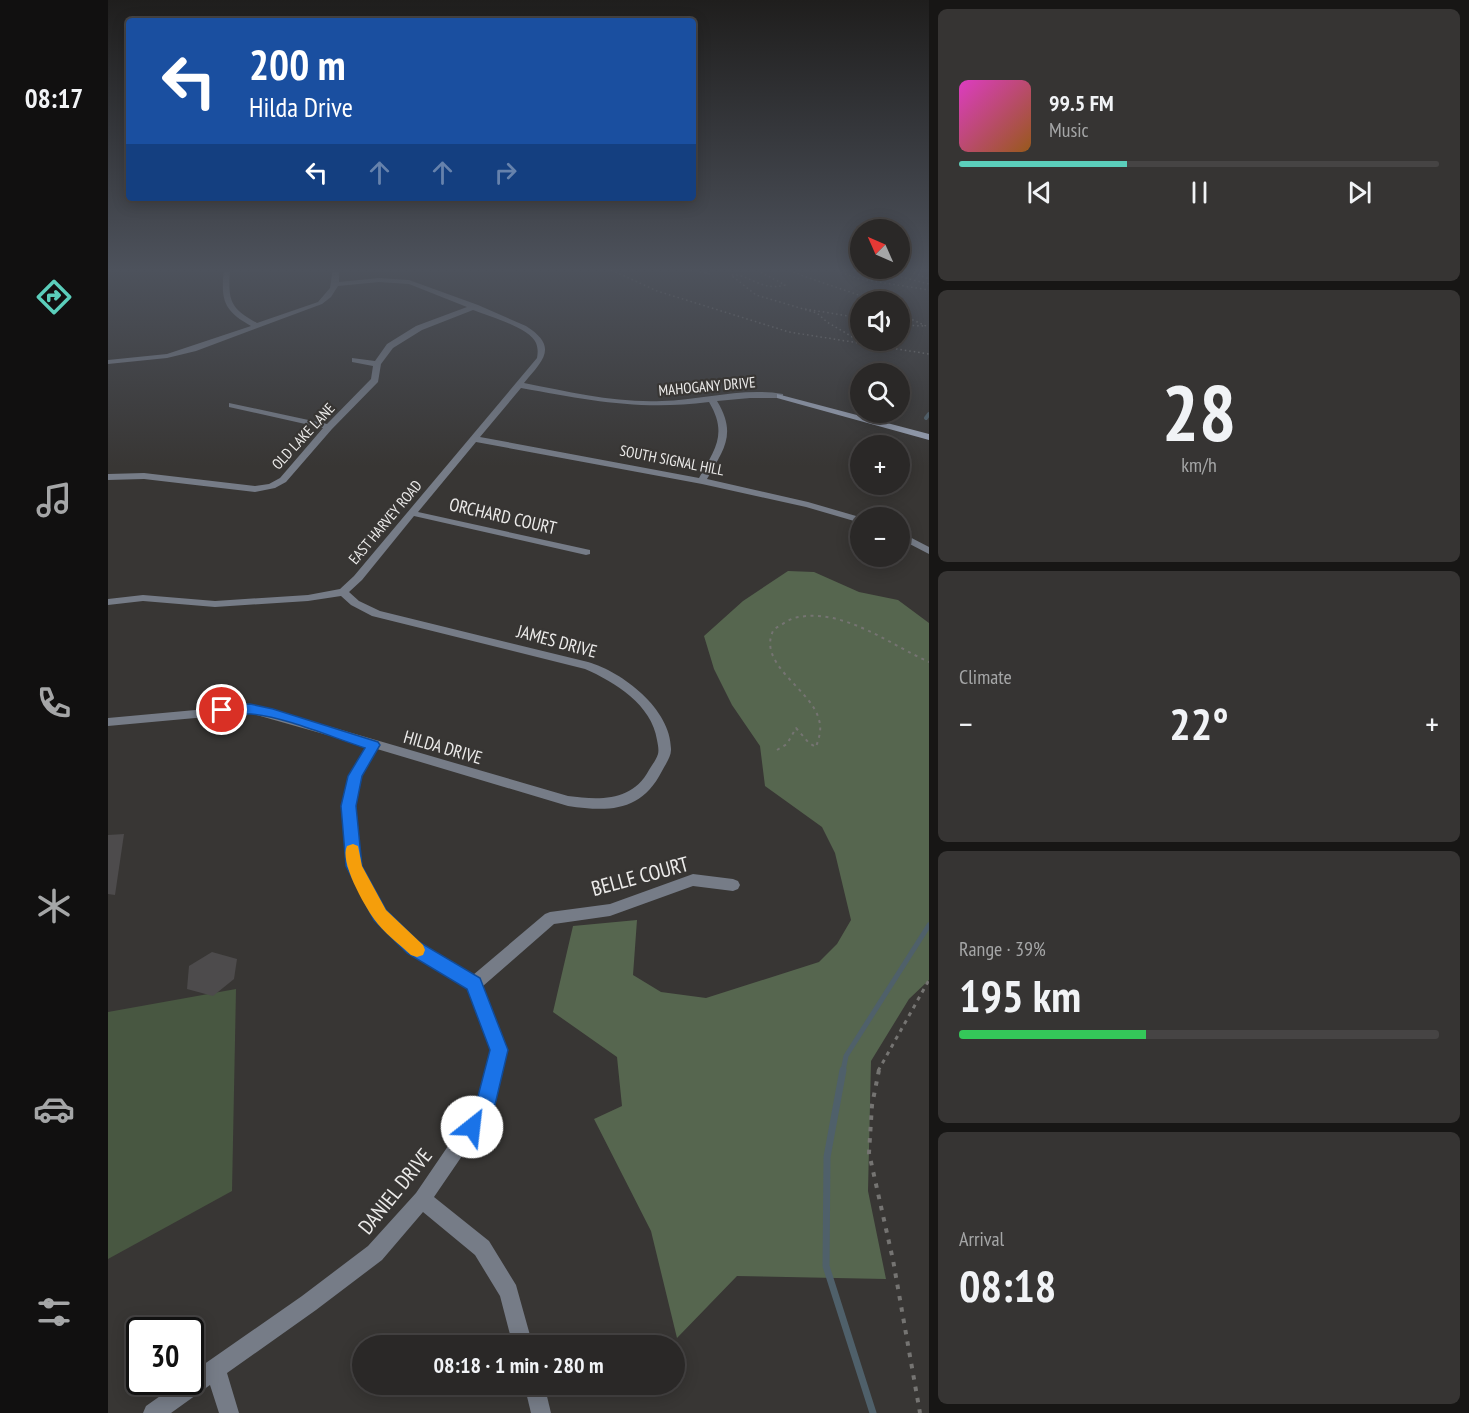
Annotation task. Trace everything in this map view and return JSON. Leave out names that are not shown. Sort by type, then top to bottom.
[{"type":"street","points":[[108,362],[167,356],[235,334]]},
{"type":"street","name":"OLD LAKE LANE","points":[[108,477],[144,476],[255,489],[272,486],[283,480],[329,427],[375,380],[377,363],[390,346],[409,334]]},
{"type":"street","name":"EAST HARVEY ROAD","points":[[343,592],[358,578],[541,358],[543,348],[537,337],[532,334]]},
{"type":"street","points":[[355,360],[377,363]]},
{"type":"street","name":"MAHOGANY DRIVE","points":[[519,385],[629,403],[657,404],[712,400],[738,395],[780,396],[929,437]]},
{"type":"street","points":[[702,481],[724,439],[723,414],[712,400]]},
{"type":"street","points":[[232,405],[329,427]]},
{"type":"street","name":"SOUTH SIGNAL HILL","points":[[474,439],[702,481],[850,517]]},
{"type":"street","name":"ORCHARD COURT","points":[[412,513],[586,552]]},
{"type":"street","points":[[910,541],[929,551]]},
{"type":"street","points":[[108,602],[143,598],[215,604],[256,603],[343,592]]},
{"type":"street","name":"JAMES DRIVE","points":[[343,592],[355,603],[376,614],[588,666],[627,685],[642,699],[662,731],[666,752],[650,783],[627,800]]},
{"type":"street","name":"HILDA DRIVE","points":[[108,722],[250,709],[568,801],[597,805],[627,800]]},
{"type":"street","points":[[373,745],[355,776],[349,806],[354,866],[380,915],[413,948],[474,984]]},
{"type":"street","name":"BELLE COURT","points":[[474,984],[550,918],[610,910],[693,880],[734,885]]},
{"type":"street","name":"DANIEL DRIVE","points":[[153,1413],[216,1370],[375,1253],[422,1199],[484,1109],[499,1050],[474,984]]},
{"type":"street","points":[[422,1199],[482,1248],[509,1292],[520,1335]]},
{"type":"street","points":[[216,1370],[229,1413]]},
{"type":"street","points":[[537,1395],[541,1413]]},
{"type":"path","points":[[806,334],[850,342]]},
{"type":"path","points":[[906,351],[929,354]]},
{"type":"path","points":[[777,750],[787,744],[796,728],[809,743],[816,747],[821,733],[819,712],[772,657],[772,631],[774,629],[800,616],[827,616],[859,628],[929,662]]},
{"type":"path","points":[[920,1413],[893,1260],[869,1152],[878,1071],[929,980]]},
{"type":"green space","points":[[788,571],[814,572],[859,592],[898,600],[929,623],[929,980],[909,999],[871,1061],[868,1191],[886,1279],[737,1276],[680,1335],[676,1335],[651,1231],[594,1119],[622,1106],[617,1057],[553,1012],[573,926],[637,920],[633,975],[661,992],[706,998],[819,962],[837,944],[851,920],[835,853],[822,827],[765,786],[760,746],[732,705],[714,669],[704,636],[743,601]]},
{"type":"green space","points":[[236,989],[232,1191],[108,1259],[108,1012]]},
{"type":"building","points":[[124,834],[115,895],[108,894],[108,835]]},
{"type":"building","points":[[212,952],[237,959],[234,979],[213,996],[187,989],[189,966]]},
{"type":"waterway","points":[[926,418],[929,414]]},
{"type":"waterway","points":[[843,1071],[846,1056],[929,925]]},
{"type":"waterway","points":[[843,1070],[827,1157],[826,1266],[873,1413]]},
{"type":"slow traffic","points":[[353,850],[354,866],[380,915],[417,950]]},
{"type":"route","points":[[222,710],[250,709],[273,714],[373,745],[355,776],[349,806],[354,866],[380,915],[413,948],[474,984],[499,1050],[484,1109],[472,1127]]}]
